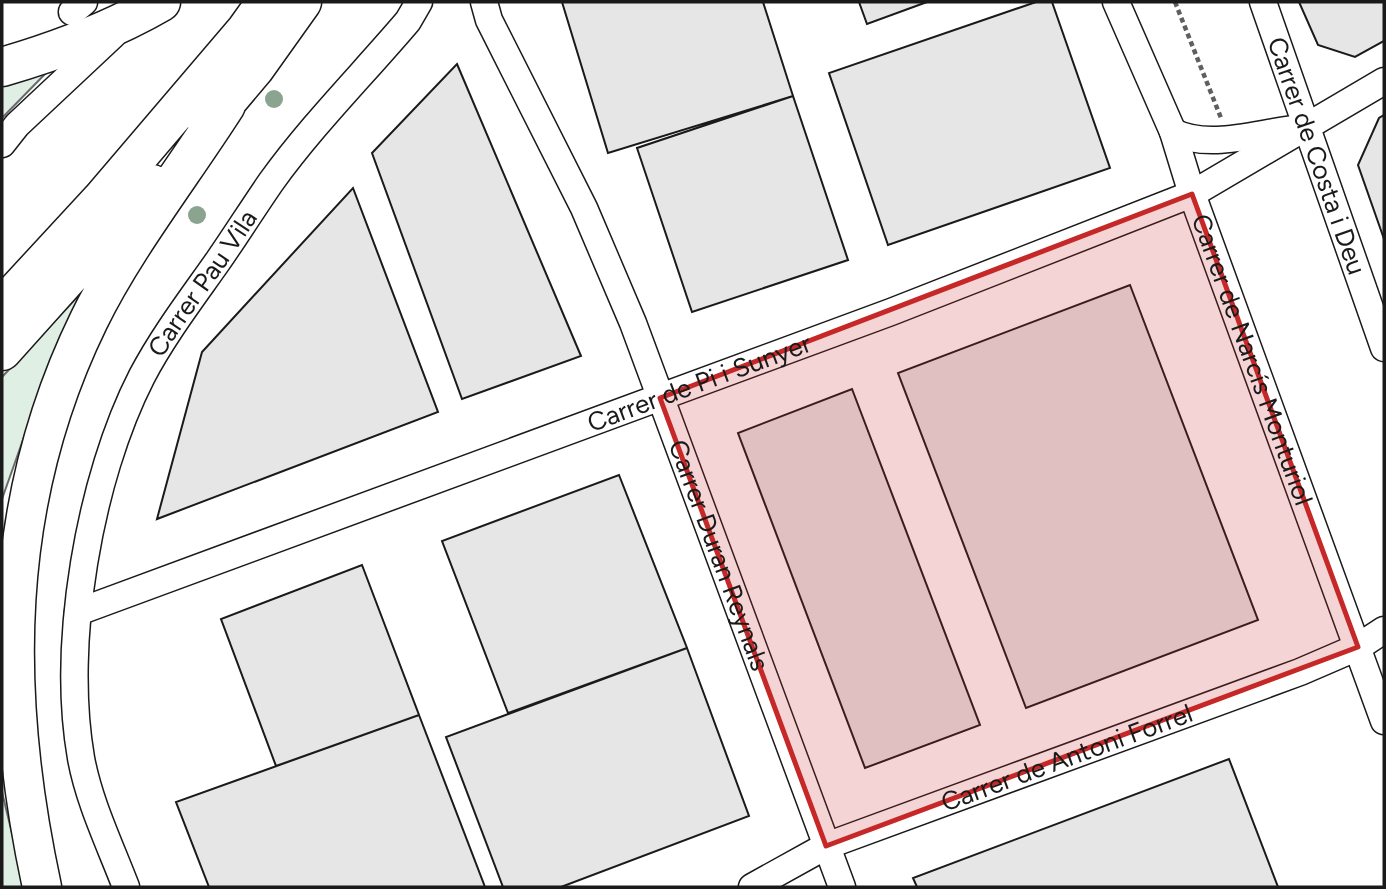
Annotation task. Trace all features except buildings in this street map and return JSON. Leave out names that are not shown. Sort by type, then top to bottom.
[{"type":"highway","points":[[2,307],[109,190],[246,30],[266,2]]},
{"type":"highway","points":[[42,887],[19,793],[7,659],[12,575],[27,489],[54,401],[90,318],[119,267],[226,105],[302,2]]},
{"type":"highway","points":[[2,67],[72,44],[145,11]]},
{"type":"highway","points":[[2,351],[226,105]]},
{"type":"street","name":"Carrer Pau Vila","points":[[126,887],[94,807],[82,761],[74,712],[78,612],[89,536],[115,443],[143,375],[273,181],[408,21],[419,2]]},
{"type":"street","name":"Carrer Duran Reynals","points":[[484,2],[489,19],[584,208],[633,323],[842,887]]},
{"type":"street","name":"Carrer de Narcís Monturiol","points":[[1116,2],[1173,132],[1192,194],[1384,722]]},
{"type":"street","name":"Carrer de Costa i Deu","points":[[1263,2],[1384,348]]},
{"type":"street","points":[[2,144],[18,125],[145,11]]},
{"type":"street","name":"Carrer de Pi i Sunyer","points":[[78,612],[891,312],[1192,194],[1384,81]]},
{"type":"street","points":[[1173,132],[1188,140],[1206,141],[1307,128]]},
{"type":"street","name":"Carrer de Antoni Forrel","points":[[752,887],[826,846],[1300,672],[1358,647],[1384,630]]},
{"type":"path","points":[[1175,2],[1216,101],[1228,138]]},
{"type":"highlighted area","points":[[1192,194],[1358,647],[826,846],[660,398]]},
{"type":"green space","points":[[47,72],[2,118],[2,81]]},
{"type":"green space","points":[[80,294],[46,375],[2,499],[2,377]]},
{"type":"green space","points":[[2,792],[25,887],[2,887]]}]
